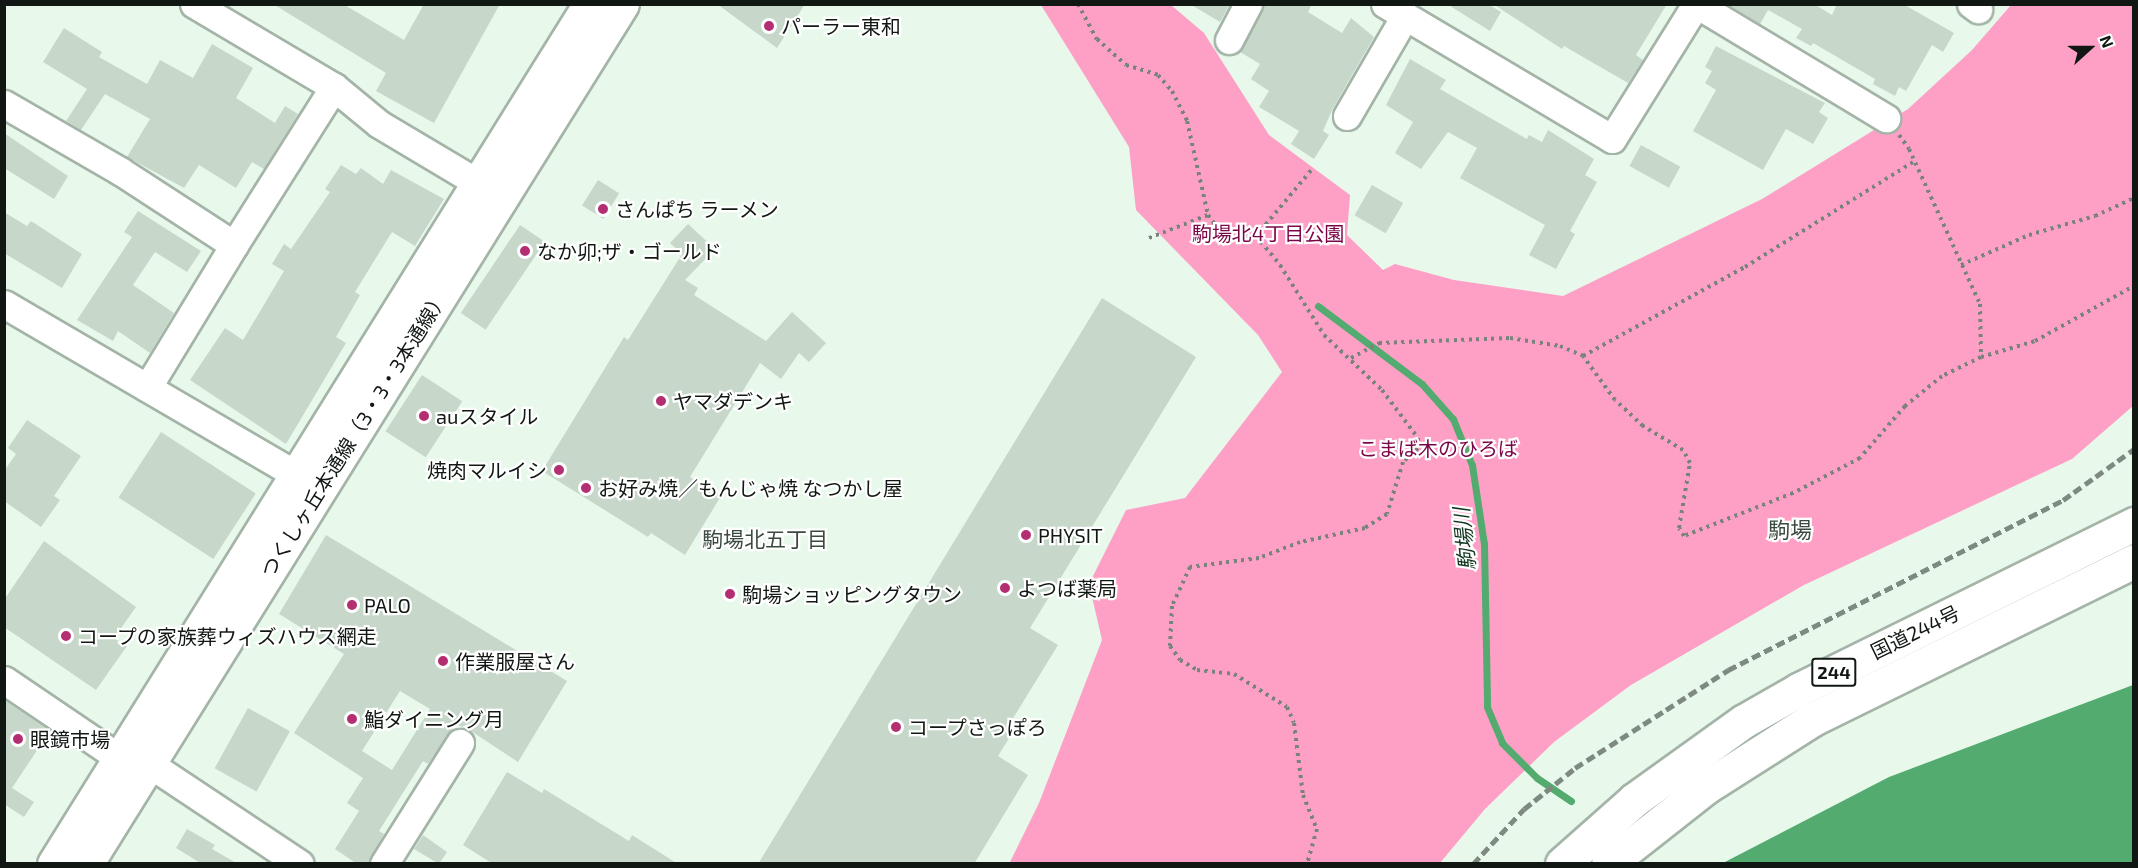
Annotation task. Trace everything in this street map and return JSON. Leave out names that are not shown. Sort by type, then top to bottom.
[{"type":"main road","name":"つくしヶ丘本通線（3・3・3本通線）","points":[[54,864],[133,761],[308,482],[492,187],[584,15],[622,4]]},
{"type":"main road","name":"国道244号","points":[[1562,864],[1643,793],[1744,721],[1800,689],[2133,524]]},
{"type":"main road","name":"国道244号","points":[[1608,864],[1706,787],[1811,720],[2133,561]]},
{"type":"main road","name":"つくしヶ丘本通線（3・3・3本通線）","points":[[86,864],[133,761]]},
{"type":"street","points":[[194,4],[334,87],[379,124],[492,187]]},
{"type":"street","points":[[1229,40],[1248,4]]},
{"type":"street","points":[[1347,116],[1395,10],[1612,139],[1696,4],[1886,118]]},
{"type":"street","points":[[147,388],[334,87]]},
{"type":"street","points":[[4,104],[120,171],[234,245]]},
{"type":"street","points":[[4,304],[308,482]]},
{"type":"street","points":[[4,680],[294,862]]},
{"type":"street","points":[[384,864],[460,743]]},
{"type":"path","points":[[1078,4],[1097,39],[1126,65],[1158,75],[1172,92],[1187,121],[1208,215],[1222,234],[1256,236]]},
{"type":"path","points":[[1886,118],[1909,149],[1912,162],[1980,304],[1981,357]]},
{"type":"path","points":[[1583,356],[1745,267],[1912,162]]},
{"type":"path","points":[[1256,236],[1313,168]]},
{"type":"path","points":[[1961,265],[2133,198]]},
{"type":"path","points":[[1149,238],[1208,215]]},
{"type":"path","points":[[1256,236],[1324,335],[1351,358],[1382,390],[1418,438],[1418,448],[1404,462],[1387,514],[1365,528],[1300,542],[1259,558],[1190,567],[1171,612],[1170,646],[1180,660],[1197,670],[1234,674],[1287,707],[1294,723],[1297,769],[1317,829],[1307,864]]},
{"type":"path","points":[[1351,358],[1362,349],[1379,343],[1424,341],[1442,343],[1510,338],[1560,346],[1583,356],[1615,400],[1643,426],[1683,450],[1690,463],[1679,528],[1684,536],[1793,493],[1860,458],[1905,406],[1942,376],[1981,357],[2035,341],[2133,286]]},
{"type":"green space","name":"こまば木のひろば","points":[[1041,5],[1171,5],[1204,33],[1269,135],[1350,195],[1347,235],[1383,270],[1395,264],[1454,280],[1563,296],[1762,199],[1908,109],[1972,50],[2011,5],[2133,5],[2133,406],[2072,459],[1804,585],[1631,685],[1554,742],[1485,809],[1440,863],[1009,864],[1039,803],[1102,640],[1089,584],[1126,510],[1185,498],[1282,372],[1258,335],[1136,210],[1129,147]]},
{"type":"shaded area","points":[[2133,685],[2133,863],[1723,863],[1889,777]]},
{"type":"building","points":[[273,4],[343,4],[404,40],[424,4],[500,4],[434,123],[376,91],[386,73]]},
{"type":"building","name":"パーラー東和","points":[[717,4],[805,4],[777,48]]},
{"type":"building","points":[[1190,4],[1230,4],[1220,22]]},
{"type":"building","points":[[1264,4],[1312,4],[1308,12],[1342,33],[1351,18],[1374,37],[1333,108],[1323,131],[1329,135],[1314,159],[1291,144],[1299,131],[1259,107],[1269,91],[1251,79],[1260,64],[1240,52]]},
{"type":"building","points":[[1447,4],[1488,4],[1501,12],[1490,31]]},
{"type":"building","points":[[1493,4],[1667,4],[1636,55],[1643,60],[1628,83],[1564,46],[1562,49]]},
{"type":"building","points":[[1727,4],[1814,4],[1832,15],[1837,4],[1903,4],[1954,33],[1943,52],[1932,45],[1906,91],[1899,87],[1895,96],[1873,84],[1875,79],[1813,43],[1811,46],[1796,38],[1802,29],[1768,10],[1760,24]]},
{"type":"building","points":[[64,28],[102,52],[99,57],[147,84],[160,60],[193,78],[212,44],[253,68],[236,98],[275,123],[285,106],[298,114],[264,169],[252,162],[236,188],[199,165],[184,188],[127,157],[150,119],[105,94],[81,130],[66,121],[87,89],[43,62]]},
{"type":"building","points":[[1716,46],[1825,103],[1819,112],[1828,118],[1813,144],[1786,129],[1763,170],[1693,131],[1716,90],[1705,83],[1712,71],[1705,67]]},
{"type":"building","points":[[1410,59],[1446,80],[1440,89],[1527,139],[1529,135],[1542,142],[1548,130],[1594,159],[1585,175],[1597,182],[1570,231],[1575,234],[1556,269],[1529,255],[1545,225],[1460,178],[1477,148],[1448,132],[1421,169],[1395,153],[1413,122],[1386,105]]},
{"type":"building","points":[[4,133],[68,176],[54,199],[4,168]]},
{"type":"building","points":[[1641,145],[1680,167],[1669,188],[1629,166]]},
{"type":"building","points":[[341,165],[356,174],[361,168],[383,184],[391,170],[444,199],[415,246],[392,232],[355,292],[360,295],[336,337],[346,343],[286,444],[190,380],[225,328],[243,340],[284,271],[272,264],[284,244],[291,249],[330,192],[325,189]]},
{"type":"building","points":[[598,180],[619,193],[603,219],[582,205]]},
{"type":"building","points":[[1372,185],[1403,203],[1386,233],[1354,215]]},
{"type":"building","points":[[138,211],[201,251],[187,272],[155,252],[133,285],[174,313],[150,353],[118,331],[113,341],[77,320],[132,237],[124,232]]},
{"type":"building","points":[[4,212],[27,226],[31,221],[82,254],[62,288],[4,253]]},
{"type":"building","name":"ヤマダデンキ","points":[[688,224],[715,249],[685,280],[698,288],[694,295],[766,341],[792,312],[826,343],[809,362],[799,353],[781,379],[760,363],[690,477],[721,496],[685,555],[651,533],[648,537],[542,471],[624,337],[628,340],[682,254],[670,243]]},
{"type":"building","points":[[520,225],[545,242],[486,330],[461,313]]},
{"type":"building","points":[[1102,298],[1196,357],[1030,628],[1058,645],[1012,720],[1018,724],[998,756],[1028,775],[974,864],[758,864]]},
{"type":"building","name":"auスタイル","points":[[422,375],[462,401],[426,457],[386,431]]},
{"type":"building","points":[[27,420],[81,456],[54,496],[60,500],[41,527],[4,501],[4,471],[16,454],[8,448]]},
{"type":"building","points":[[161,432],[256,494],[213,559],[119,497]]},
{"type":"building","points":[[326,535],[567,681],[518,762],[468,729],[457,725],[452,729],[428,764],[423,761],[379,831],[384,834],[368,864],[357,864],[335,849],[359,811],[347,803],[363,778],[294,733],[344,654],[279,614]],"holes":[[[400,691],[430,709],[392,770],[362,751]]]},
{"type":"building","name":"コープの家族葬ウィズハウス網走","points":[[44,541],[136,607],[114,638],[127,646],[96,690],[4,627],[4,600]]},
{"type":"building","name":"眼鏡市場","points":[[4,700],[50,731],[12,788],[34,802],[24,817],[4,804]]},
{"type":"building","points":[[248,708],[290,731],[257,792],[215,768]]},
{"type":"building","points":[[507,772],[542,793],[544,789],[629,841],[632,835],[678,864],[493,864],[463,845]]},
{"type":"building","points":[[187,829],[215,845],[212,849],[238,864],[202,864],[176,848]]},
{"type":"building","points":[[423,835],[447,852],[439,864],[414,849]]},
{"type":"waterway","name":"駒場川","points":[[1318,306],[1422,384],[1453,419],[1472,465],[1484,544],[1487,707],[1502,743],[1537,778],[1571,801]]},
{"type":"railway","points":[[1473,864],[1524,809],[1575,768],[1728,670],[2063,500],[2134,449]]},
{"type":"place","name":"パーラー東和","points":[[769,26]]},
{"type":"place","name":"さんぱち ラーメン","points":[[603,209]]},
{"type":"place","name":"なか卯;ザ・ゴールド","points":[[525,251]]},
{"type":"place","name":"ヤマダデンキ","points":[[661,401]]},
{"type":"place","name":"auスタイル","points":[[424,416]]},
{"type":"place","name":"焼肉マルイシ","points":[[559,470]]},
{"type":"place","name":"お好み焼／もんじゃ焼 なつかし屋","points":[[586,488]]},
{"type":"place","name":"PHYSIT","points":[[1026,535]]},
{"type":"place","name":"よつば薬局","points":[[1005,588]]},
{"type":"place","name":"駒場ショッピングタウン","points":[[730,594]]},
{"type":"place","name":"PALO","points":[[352,605]]},
{"type":"place","name":"コープの家族葬ウィズハウス網走","points":[[66,636]]},
{"type":"place","name":"作業服屋さん","points":[[443,661]]},
{"type":"place","name":"鮨ダイニング月","points":[[352,719]]},
{"type":"place","name":"コープさっぽろ","points":[[896,727]]},
{"type":"place","name":"眼鏡市場","points":[[18,739]]},
{"type":"district","name":"駒場","points":[[1790,530]]},
{"type":"district","name":"駒場北五丁目","points":[[765,539]]},
{"type":"park label","name":"駒場北4丁目公園","points":[[1268,233]]}]
